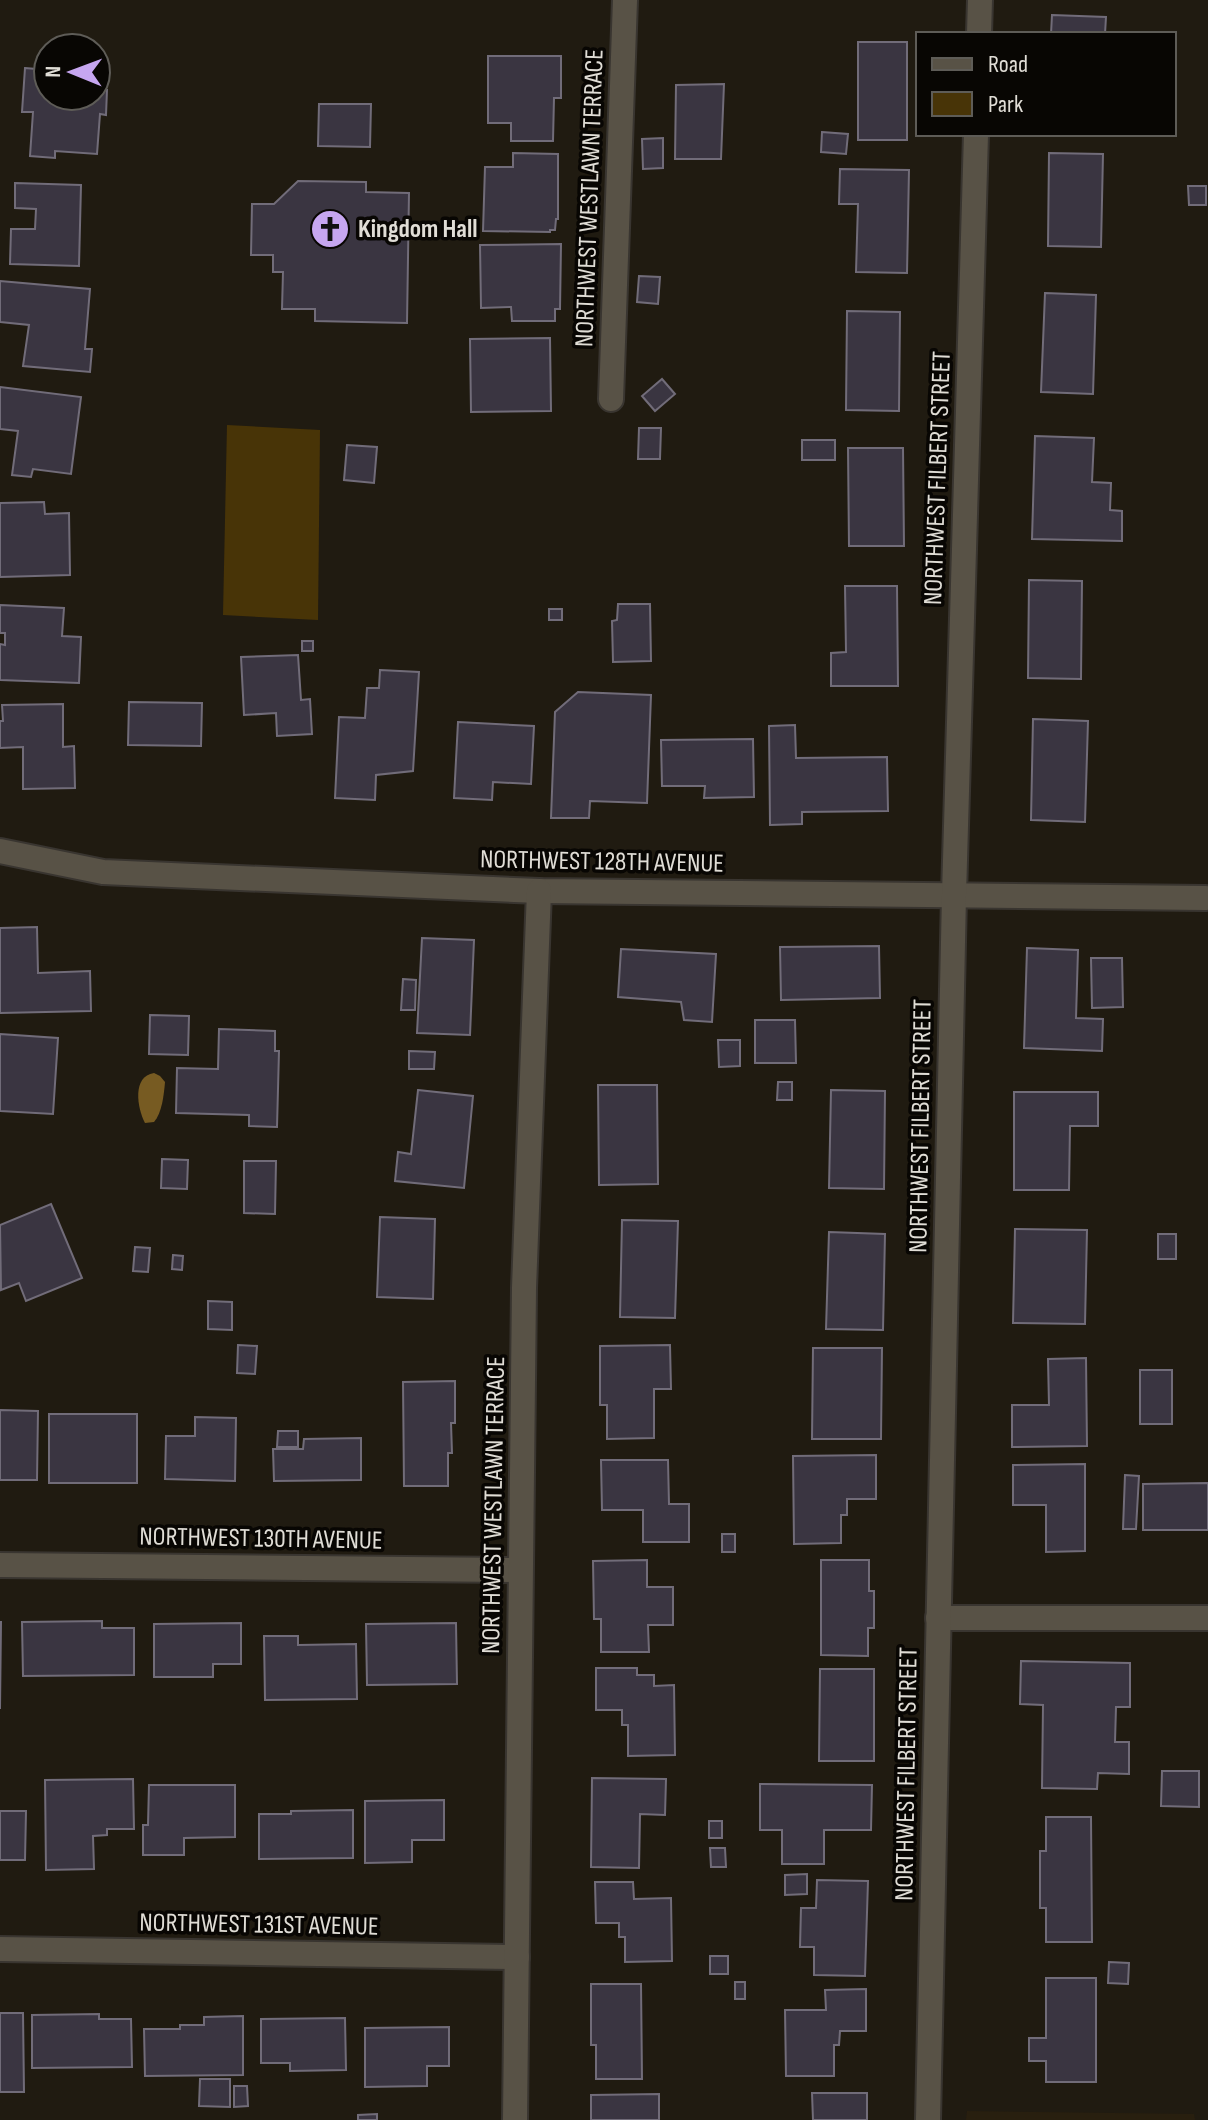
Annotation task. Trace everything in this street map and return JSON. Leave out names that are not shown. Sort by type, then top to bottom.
[{"type":"street","name":"NORTHWEST WESTLAWN TERRACE","points":[[611,399],[625,0]]},
{"type":"street","points":[[979,32],[980,0]]},
{"type":"street","name":"NORTHWEST FILBERT STREET","points":[[928,2120],[954,895],[976,136]]},
{"type":"street","name":"NORTHWEST 128TH AVENUE","points":[[0,851],[103,872],[539,891],[1205,898]]},
{"type":"street","name":"NORTHWEST WESTLAWN TERRACE","points":[[515,2120],[524,1288],[539,891]]},
{"type":"street","name":"NORTHWEST 130TH AVENUE","points":[[0,1565],[520,1570]]},
{"type":"street","points":[[938,1618],[1208,1618]]},
{"type":"street","name":"NORTHWEST 131ST AVENUE","points":[[0,1949],[517,1957]]},
{"type":"shaded area","points":[[154,1073],[165,1082],[163,1098],[157,1118],[154,1122],[145,1123],[140,1109],[139,1086],[147,1075]]},
{"type":"shaded area","points":[[967,2111],[1194,2114],[1195,2120],[966,2120]]},
{"type":"green space","points":[[227,425],[320,430],[318,620],[223,615]]},
{"type":"building","points":[[1052,15],[1106,17],[1105,32],[1051,32]]},
{"type":"building","points":[[858,42],[907,42],[907,140],[858,140]]},
{"type":"building","points":[[488,56],[561,56],[561,98],[554,98],[553,141],[511,141],[511,123],[488,123]]},
{"type":"building","points":[[25,68],[32,69],[32,112],[22,112]]},
{"type":"building","points":[[724,84],[721,159],[675,159],[676,85]]},
{"type":"building","points":[[319,104],[371,104],[370,147],[318,146]]},
{"type":"building","points":[[33,112],[106,112],[106,115],[100,114],[97,154],[55,151],[55,158],[30,156]]},
{"type":"building","points":[[822,132],[848,134],[846,154],[821,152]]},
{"type":"building","points":[[663,138],[663,168],[643,169],[642,139]]},
{"type":"building","points":[[513,153],[558,154],[558,219],[555,230],[483,231],[485,167],[513,167]]},
{"type":"building","points":[[1049,153],[1103,154],[1101,247],[1048,246]]},
{"type":"building","points":[[840,169],[909,170],[907,273],[856,272],[858,204],[839,204]]},
{"type":"building","name":"Kingdom Hall","points":[[298,181],[366,182],[366,192],[409,193],[407,323],[315,321],[315,309],[282,309],[283,272],[273,272],[273,255],[251,255],[252,204],[274,204]]},
{"type":"building","points":[[15,183],[81,185],[79,266],[10,264],[11,229],[35,229],[36,209],[15,208]]},
{"type":"building","points":[[1188,186],[1206,186],[1206,205],[1189,205]]},
{"type":"building","points":[[561,244],[560,309],[555,309],[555,321],[512,321],[511,307],[481,308],[480,245]]},
{"type":"building","points":[[639,276],[660,277],[658,304],[637,302]]},
{"type":"building","points":[[0,281],[90,289],[85,349],[92,349],[90,372],[23,366],[29,325],[0,322]]},
{"type":"building","points":[[1045,293],[1096,295],[1093,394],[1041,392]]},
{"type":"building","points":[[847,311],[900,312],[899,411],[846,410]]},
{"type":"building","points":[[550,338],[551,411],[471,412],[470,339]]},
{"type":"building","points":[[662,379],[675,394],[655,411],[642,396]]},
{"type":"building","points":[[0,387],[81,397],[71,474],[33,469],[31,477],[12,475],[18,431],[0,429]]},
{"type":"building","points":[[639,428],[661,428],[660,459],[638,459]]},
{"type":"building","points":[[1035,436],[1094,438],[1092,482],[1111,483],[1110,510],[1122,511],[1122,541],[1032,539]]},
{"type":"building","points":[[802,440],[835,440],[835,460],[802,460]]},
{"type":"building","points":[[347,445],[377,447],[374,483],[344,480]]},
{"type":"building","points":[[848,448],[903,448],[904,546],[849,546]]},
{"type":"building","points":[[44,502],[45,514],[69,513],[70,575],[0,577],[0,503]]},
{"type":"building","points":[[1029,580],[1082,581],[1081,679],[1028,678]]},
{"type":"building","points":[[845,586],[897,586],[898,686],[831,686],[831,653],[846,652]]},
{"type":"building","points":[[618,604],[650,604],[651,661],[613,662],[612,621],[617,620]]},
{"type":"building","points":[[0,605],[64,608],[62,636],[81,637],[79,683],[0,680],[0,644],[5,645],[5,633],[0,633]]},
{"type":"building","points":[[549,609],[562,609],[562,620],[549,620]]},
{"type":"building","points":[[302,641],[313,641],[313,651],[302,651]]},
{"type":"building","points":[[298,655],[301,700],[310,699],[312,734],[277,736],[276,713],[244,715],[241,657]]},
{"type":"building","points":[[380,670],[419,672],[413,771],[376,775],[375,800],[335,798],[339,717],[365,718],[367,688],[379,688]]},
{"type":"building","points":[[578,692],[651,695],[647,803],[590,801],[589,818],[551,818],[555,712]]},
{"type":"building","points":[[129,702],[202,703],[201,746],[128,745]]},
{"type":"building","points":[[63,704],[63,747],[74,746],[75,788],[23,789],[23,747],[0,748],[2,705]]},
{"type":"building","points":[[1033,719],[1088,721],[1085,822],[1031,820]]},
{"type":"building","points":[[458,722],[534,726],[531,784],[493,782],[492,800],[454,798]]},
{"type":"building","points":[[795,725],[796,758],[887,757],[888,811],[802,812],[802,824],[770,825],[769,726]]},
{"type":"building","points":[[753,739],[754,797],[704,798],[705,786],[662,786],[661,740]]},
{"type":"building","points":[[37,927],[38,973],[90,971],[91,1011],[0,1013],[0,928]]},
{"type":"building","points":[[422,938],[474,940],[470,1035],[417,1033]]},
{"type":"building","points":[[879,946],[880,998],[781,1000],[780,947]]},
{"type":"building","points":[[1027,948],[1078,950],[1076,1018],[1103,1019],[1102,1051],[1024,1048]]},
{"type":"building","points":[[621,949],[716,954],[712,1022],[684,1020],[681,1002],[618,997]]},
{"type":"building","points":[[1091,958],[1122,958],[1123,1007],[1092,1008]]},
{"type":"building","points":[[403,979],[416,980],[415,1010],[401,1010]]},
{"type":"building","points":[[150,1015],[189,1016],[188,1055],[149,1054]]},
{"type":"building","points":[[755,1020],[795,1020],[796,1063],[755,1063]]},
{"type":"building","points":[[219,1029],[275,1031],[275,1051],[279,1051],[277,1127],[249,1126],[249,1115],[176,1113],[177,1068],[218,1069]]},
{"type":"building","points":[[0,1034],[58,1038],[53,1114],[0,1111]]},
{"type":"building","points":[[718,1040],[740,1040],[740,1066],[719,1067]]},
{"type":"building","points":[[409,1051],[435,1052],[434,1069],[409,1069]]},
{"type":"building","points":[[778,1082],[792,1082],[792,1100],[777,1100]]},
{"type":"building","points":[[598,1085],[657,1085],[658,1184],[599,1185]]},
{"type":"building","points":[[418,1090],[473,1096],[464,1188],[395,1181],[398,1152],[411,1154]]},
{"type":"building","points":[[831,1090],[885,1091],[884,1189],[829,1188]]},
{"type":"building","points":[[1014,1092],[1098,1092],[1098,1126],[1070,1126],[1069,1190],[1014,1190]]},
{"type":"building","points":[[162,1159],[188,1160],[187,1189],[161,1188]]},
{"type":"building","points":[[244,1161],[276,1161],[275,1214],[244,1213]]},
{"type":"building","points":[[51,1204],[82,1278],[26,1301],[19,1283],[1,1290],[0,1225]]},
{"type":"building","points":[[380,1217],[435,1219],[433,1299],[377,1297]]},
{"type":"building","points":[[622,1220],[678,1221],[675,1318],[620,1317]]},
{"type":"building","points":[[1015,1229],[1087,1230],[1085,1324],[1013,1323]]},
{"type":"building","points":[[829,1232],[885,1234],[883,1330],[826,1329]]},
{"type":"building","points":[[1158,1234],[1176,1234],[1176,1259],[1158,1259]]},
{"type":"building","points":[[135,1247],[150,1248],[148,1272],[133,1271]]},
{"type":"building","points":[[173,1255],[183,1256],[182,1270],[172,1269]]},
{"type":"building","points":[[208,1301],[232,1302],[232,1330],[208,1329]]},
{"type":"building","points":[[238,1345],[257,1346],[255,1374],[237,1373]]},
{"type":"building","points":[[670,1345],[671,1389],[654,1389],[654,1438],[607,1439],[607,1405],[600,1405],[600,1346]]},
{"type":"building","points":[[813,1348],[882,1348],[881,1439],[812,1439]]},
{"type":"building","points":[[1086,1358],[1087,1446],[1012,1447],[1012,1405],[1049,1405],[1048,1359]]},
{"type":"building","points":[[1140,1370],[1172,1370],[1172,1424],[1140,1424]]},
{"type":"building","points":[[455,1381],[455,1423],[451,1423],[452,1453],[448,1453],[448,1486],[404,1486],[403,1382]]},
{"type":"building","points":[[0,1410],[38,1411],[37,1480],[0,1480]]},
{"type":"building","points":[[49,1414],[137,1414],[137,1483],[49,1483]]},
{"type":"building","points":[[195,1417],[236,1418],[235,1481],[165,1479],[166,1436],[195,1436]]},
{"type":"building","points":[[278,1431],[298,1431],[298,1447],[277,1447]]},
{"type":"building","points":[[361,1438],[361,1480],[274,1481],[273,1449],[303,1449],[304,1439]]},
{"type":"building","points":[[876,1455],[876,1499],[847,1499],[847,1515],[841,1515],[841,1543],[794,1544],[793,1456]]},
{"type":"building","points":[[601,1460],[668,1460],[669,1504],[689,1504],[689,1542],[643,1542],[643,1510],[602,1510]]},
{"type":"building","points":[[1085,1464],[1085,1551],[1046,1552],[1046,1505],[1013,1505],[1013,1465]]},
{"type":"building","points":[[1125,1475],[1139,1476],[1136,1529],[1123,1529]]},
{"type":"building","points":[[1208,1483],[1208,1530],[1143,1530],[1143,1484]]},
{"type":"building","points":[[722,1534],[735,1534],[735,1552],[722,1552]]},
{"type":"building","points":[[647,1560],[647,1587],[673,1587],[673,1625],[648,1625],[649,1652],[601,1652],[601,1619],[594,1619],[593,1561]]},
{"type":"building","points":[[821,1560],[869,1560],[869,1591],[874,1591],[874,1628],[868,1628],[868,1656],[821,1655]]},
{"type":"building","points":[[102,1621],[102,1628],[134,1628],[134,1675],[23,1676],[22,1622]]},
{"type":"building","points":[[0,1622],[1,1622],[0,1709]]},
{"type":"building","points":[[241,1623],[241,1664],[213,1664],[213,1677],[154,1677],[154,1624]]},
{"type":"building","points":[[456,1623],[457,1684],[367,1685],[366,1624]]},
{"type":"building","points":[[264,1636],[298,1636],[298,1645],[356,1644],[357,1699],[265,1700]]},
{"type":"building","points":[[1021,1661],[1130,1663],[1130,1707],[1116,1707],[1115,1742],[1129,1742],[1129,1774],[1098,1773],[1097,1789],[1042,1788],[1043,1705],[1020,1704]]},
{"type":"building","points":[[596,1668],[637,1668],[637,1675],[654,1675],[654,1686],[674,1685],[675,1755],[628,1756],[628,1725],[622,1725],[622,1710],[596,1710]]},
{"type":"building","points":[[820,1669],[874,1669],[874,1761],[819,1761]]},
{"type":"building","points":[[1162,1771],[1199,1771],[1199,1807],[1161,1806]]},
{"type":"building","points":[[592,1778],[666,1779],[665,1815],[640,1814],[639,1868],[591,1867]]},
{"type":"building","points":[[133,1779],[134,1829],[107,1829],[107,1835],[93,1836],[94,1869],[46,1870],[45,1780]]},
{"type":"building","points":[[760,1784],[872,1785],[871,1830],[824,1830],[824,1864],[782,1864],[782,1830],[760,1830]]},
{"type":"building","points":[[149,1785],[235,1785],[235,1837],[184,1838],[184,1855],[143,1855],[143,1825],[148,1825]]},
{"type":"building","points":[[444,1800],[444,1840],[412,1840],[412,1862],[365,1863],[365,1801]]},
{"type":"building","points":[[353,1810],[353,1858],[259,1859],[259,1814]]},
{"type":"building","points":[[0,1811],[26,1811],[25,1860],[0,1860]]},
{"type":"building","points":[[1046,1817],[1091,1817],[1092,1942],[1046,1942],[1046,1908],[1040,1908],[1040,1851],[1046,1851]]},
{"type":"building","points":[[709,1821],[722,1821],[722,1838],[709,1838]]},
{"type":"building","points":[[710,1848],[725,1848],[726,1867],[711,1867]]},
{"type":"building","points":[[807,1874],[807,1894],[785,1895],[785,1875]]},
{"type":"building","points":[[817,1880],[868,1881],[865,1976],[814,1975],[814,1947],[800,1947],[801,1908],[816,1908]]},
{"type":"building","points":[[595,1882],[633,1882],[634,1899],[671,1898],[672,1961],[625,1962],[625,1937],[619,1937],[619,1923],[596,1923]]},
{"type":"building","points":[[710,1956],[728,1956],[728,1974],[710,1974]]},
{"type":"building","points":[[1109,1962],[1129,1963],[1128,1984],[1108,1983]]},
{"type":"building","points":[[1046,1978],[1096,1978],[1096,2082],[1046,2082],[1046,2061],[1029,2061],[1029,2038],[1046,2038]]},
{"type":"building","points":[[735,1982],[745,1982],[745,1999],[735,1999]]},
{"type":"building","points":[[591,1984],[641,1984],[642,2079],[596,2079],[596,2045],[591,2045]]},
{"type":"building","points":[[866,1989],[866,2031],[840,2031],[839,2045],[834,2045],[834,2076],[786,2076],[785,2010],[826,2010],[825,1990]]},
{"type":"building","points":[[0,2013],[23,2013],[24,2092],[0,2092]]},
{"type":"building","points":[[99,2014],[99,2019],[131,2019],[132,2067],[32,2068],[32,2015]]},
{"type":"building","points":[[243,2016],[243,2075],[145,2076],[144,2029],[180,2029],[180,2025],[204,2025],[204,2017]]},
{"type":"building","points":[[345,2018],[346,2070],[290,2071],[290,2063],[261,2063],[261,2019]]},
{"type":"building","points":[[449,2027],[449,2066],[427,2066],[427,2086],[365,2087],[365,2028]]},
{"type":"building","points":[[200,2079],[230,2079],[230,2107],[199,2106]]},
{"type":"building","points":[[234,2086],[247,2086],[248,2106],[234,2107]]},
{"type":"building","points":[[812,2093],[867,2093],[867,2120],[813,2120]]},
{"type":"building","points":[[659,2094],[659,2120],[591,2120],[591,2095]]},
{"type":"building","points":[[377,2114],[377,2120],[358,2120],[358,2115]]},
{"type":"place","name":"Kingdom Hall","points":[[330,229]]}]
